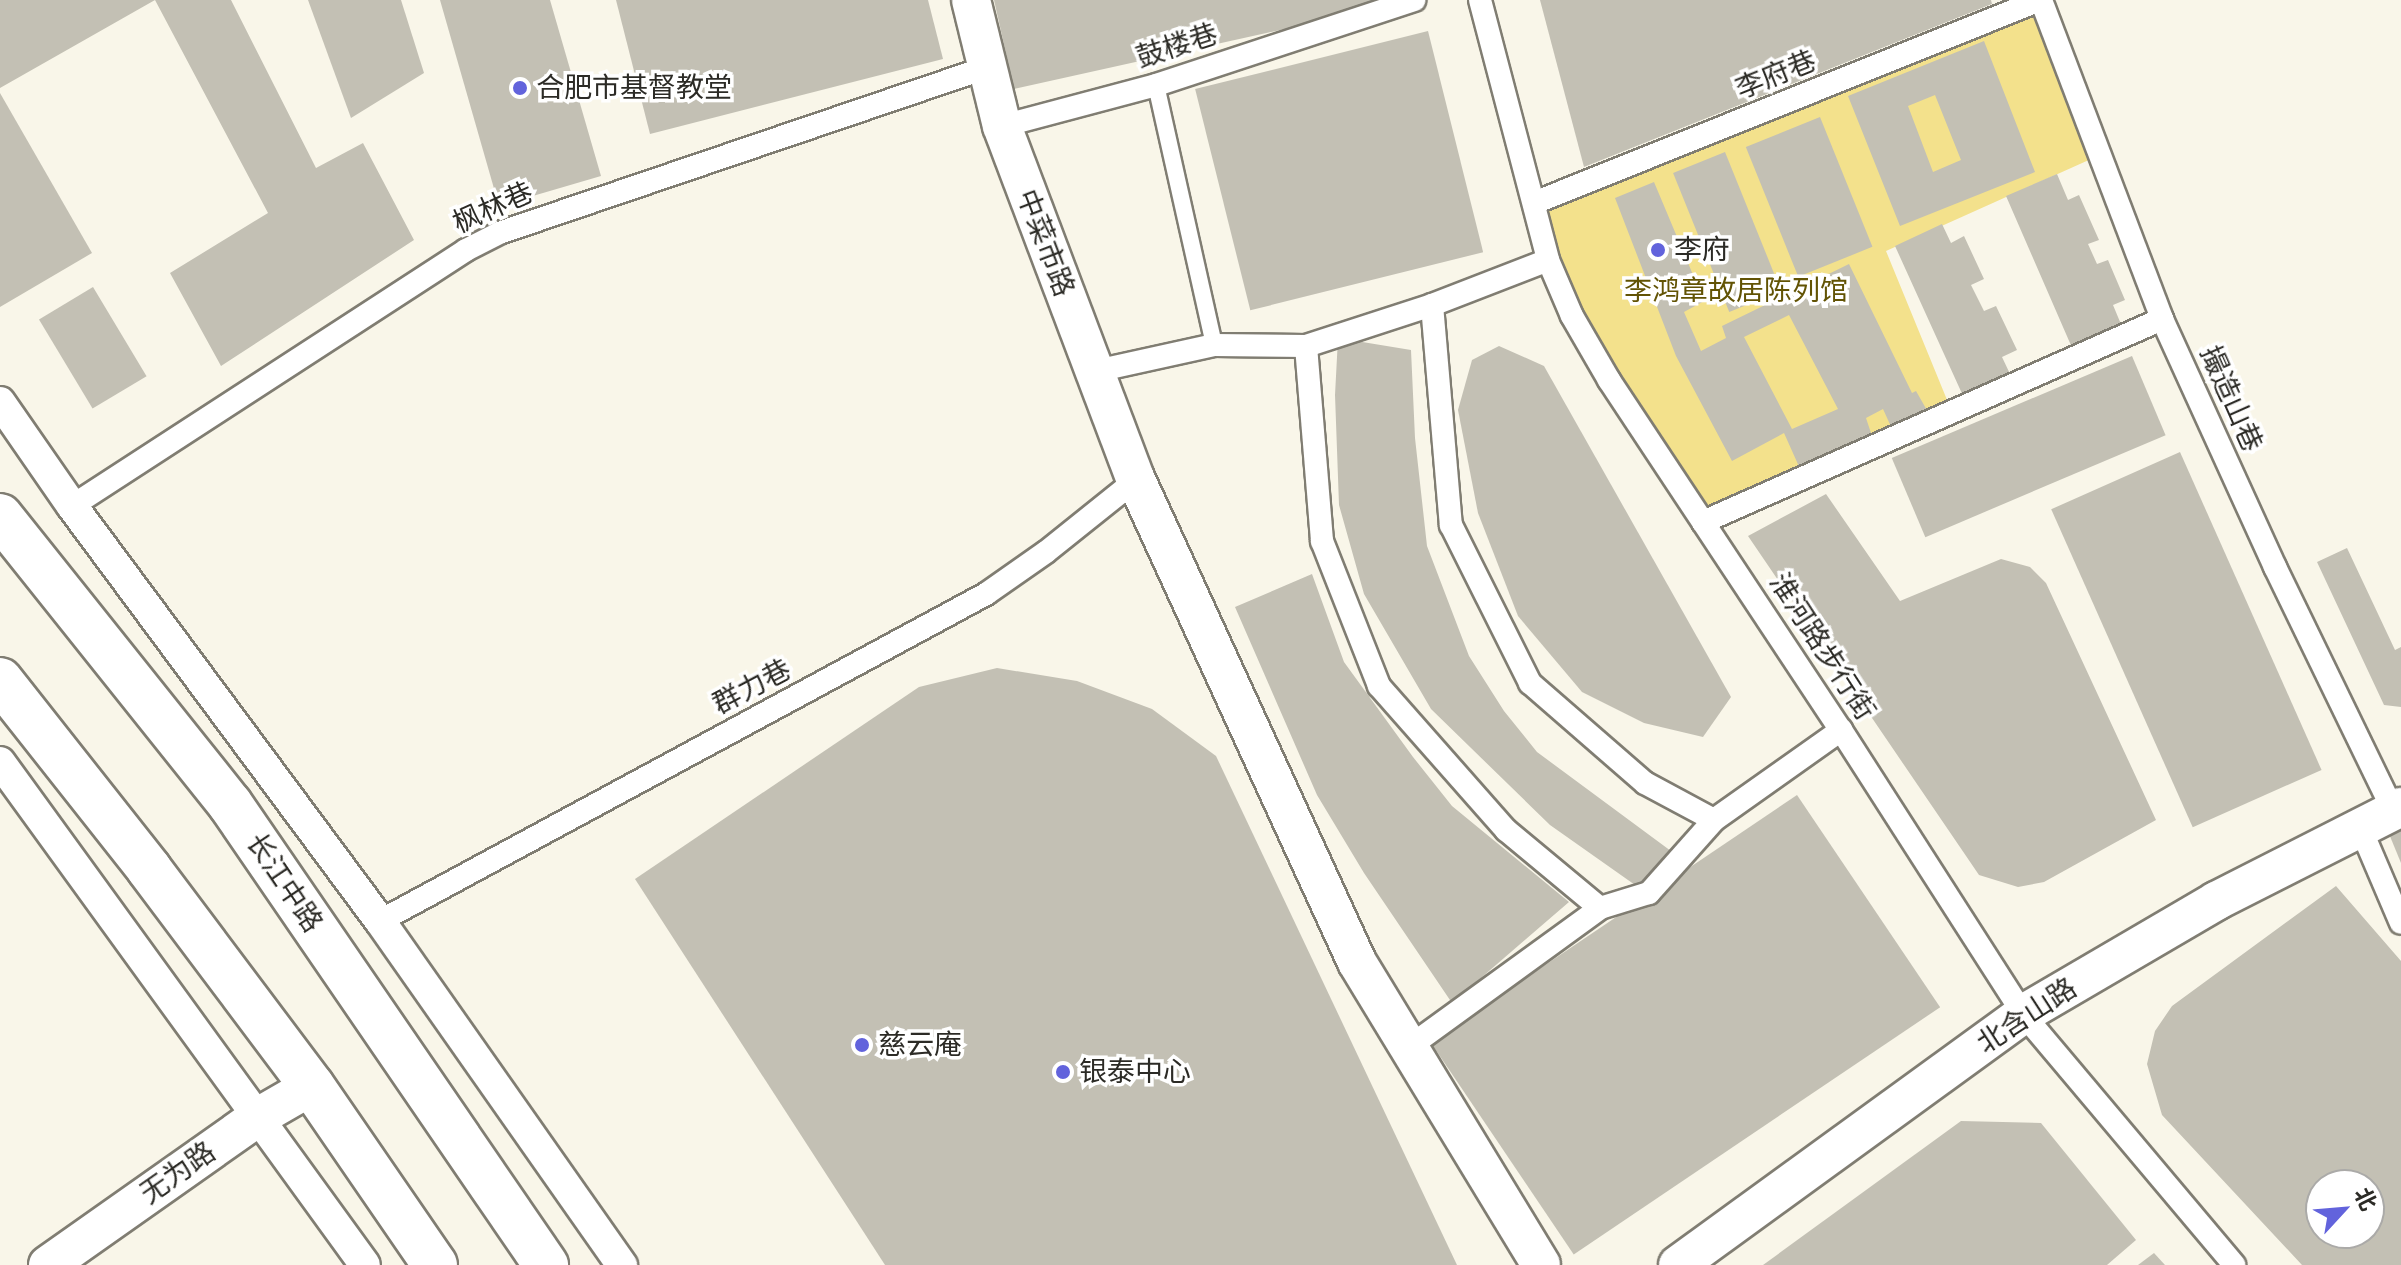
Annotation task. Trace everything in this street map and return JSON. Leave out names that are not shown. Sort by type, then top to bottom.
[{"type":"highway","name":"长江中路","points":[[0,516],[230,804],[546,1265]]},
{"type":"highway","points":[[0,680],[149,869],[312,1086],[435,1265]]},
{"type":"street","name":"中菜市路","points":[[971,0],[1002,126],[1136,480],[1357,962],[1541,1265]]},
{"type":"street","name":"鼓楼巷","points":[[1002,126],[1156,85],[1414,0]]},
{"type":"street","name":"淮河路步行街","points":[[1480,0],[1548,260],[1572,316],[1609,380],[1841,730],[2023,1014],[2234,1265]]},
{"type":"street","name":"李府巷","points":[[1534,203],[2040,0]]},
{"type":"street","name":"撮造山巷","points":[[2040,0],[2162,319],[2384,815],[2401,923]]},
{"type":"street","name":"枫林巷","points":[[72,506],[466,250],[499,233],[988,67]]},
{"type":"street","points":[[1096,371],[1214,345],[1306,346],[1432,305],[1548,260]]},
{"type":"street","points":[[1432,305],[1451,525],[1530,683],[1645,783],[1714,820]]},
{"type":"street","points":[[1703,522],[2162,319]]},
{"type":"street","points":[[1306,346],[1322,541],[1379,686],[1506,830],[1600,908]]},
{"type":"street","points":[[0,402],[72,506],[380,921],[622,1265]]},
{"type":"street","name":"群力巷","points":[[380,921],[986,594],[1136,480]]},
{"type":"street","points":[[1409,1047],[1600,908],[1649,893],[1714,820],[1841,730]]},
{"type":"street","points":[[0,762],[365,1265]]},
{"type":"street","name":"北含山路","points":[[1678,1265],[2023,1014],[2216,901],[2384,815]]},
{"type":"street","name":"无为路","points":[[48,1265],[258,1117],[312,1086]]},
{"type":"lane","points":[[1156,85],[1214,345]]},
{"type":"green space","name":"李鸿章故居陈列馆","points":[[2040,0],[2100,155],[1886,251],[1952,412],[1703,522],[1609,380],[1534,203]]},
{"type":"building","points":[[0,0],[155,0],[0,88]]},
{"type":"building","points":[[155,0],[231,0],[316,168],[363,143],[414,240],[221,366],[170,273],[268,213]]},
{"type":"building","points":[[308,0],[401,0],[424,73],[351,118]]},
{"type":"building","name":"合肥市基督教堂","points":[[440,0],[550,0],[601,176],[499,206]]},
{"type":"building","points":[[616,0],[928,0],[943,59],[650,134]]},
{"type":"building","points":[[994,0],[1373,0],[1375,9],[1014,89]]},
{"type":"building","points":[[1540,0],[1991,0],[1992,4],[1584,167]]},
{"type":"building","points":[[1428,31],[1483,252],[1250,310],[1195,89]]},
{"type":"building","points":[[1984,41],[2035,172],[1900,226],[1848,96]],"holes":[[[1935,95],[1961,160],[1933,172],[1908,106]]]},
{"type":"building","points":[[0,93],[92,253],[0,307]]},
{"type":"building","points":[[1820,117],[1872,247],[1798,277],[1746,147]]},
{"type":"building","points":[[1725,152],[1781,291],[1729,312],[1673,173]]},
{"type":"building","points":[[2057,174],[2068,200],[2079,195],[2099,240],[2088,244],[2097,264],[2108,260],[2125,300],[2113,305],[2123,329],[2073,350],[2006,196]]},
{"type":"building","points":[[1654,182],[1704,301],[1684,312],[1701,351],[1726,338],[1722,326],[1849,264],[1912,393],[1916,391],[1928,412],[1893,431],[1883,409],[1866,418],[1872,436],[1801,471],[1784,433],[1732,461],[1676,356],[1615,198]],"holes":[[[1789,315],[1838,409],[1792,429],[1744,337]]]},
{"type":"building","points":[[1942,224],[1951,243],[1964,236],[1984,279],[1971,285],[1984,311],[1996,306],[2017,350],[2002,357],[2011,376],[1964,398],[1895,246]]},
{"type":"building","points":[[93,287],[147,376],[93,409],[39,319]]},
{"type":"building","points":[[1338,338],[1411,350],[1415,438],[1427,546],[1469,656],[1504,711],[1537,752],[1675,854],[1645,892],[1550,825],[1431,709],[1364,594],[1339,505],[1335,395]]},
{"type":"building","points":[[1499,346],[1544,366],[1731,697],[1703,737],[1644,723],[1582,692],[1518,616],[1478,513],[1458,410],[1472,360]]},
{"type":"building","points":[[2132,356],[2166,435],[1925,537],[1892,458]]},
{"type":"building","points":[[2180,452],[2322,770],[2193,827],[2051,509]]},
{"type":"building","points":[[1826,494],[1900,601],[2001,559],[2030,567],[2046,583],[2156,820],[2044,882],[2018,887],[1979,875],[1748,536]]},
{"type":"building","points":[[2347,548],[2395,650],[2401,647],[2401,707],[2384,705],[2317,562]]},
{"type":"building","points":[[1312,574],[1344,662],[1413,757],[1452,806],[1569,902],[1452,1003],[1364,873],[1317,795],[1235,607]]},
{"type":"building","name":"银泰中心","points":[[997,668],[1077,681],[1152,709],[1216,756],[1457,1265],[885,1265],[635,879],[919,687]]},
{"type":"building","points":[[1797,795],[1940,1007],[1574,1254],[1431,1042]]},
{"type":"building","points":[[2401,823],[2401,863],[2387,829]]},
{"type":"building","points":[[2336,886],[2401,961],[2401,1265],[2302,1265],[2162,1115],[2147,1064],[2155,1031],[2172,1006]]},
{"type":"building","points":[[1961,1121],[2041,1123],[2136,1240],[2107,1265],[1763,1265]]},
{"type":"building","points":[[2154,1253],[2165,1265],[2138,1265]]},
{"type":"place","name":"合肥市基督教堂","points":[[520,88]]},
{"type":"place","name":"李府","points":[[1658,250]]},
{"type":"place","name":"慈云庵","points":[[862,1045]]},
{"type":"place","name":"银泰中心","points":[[1063,1072]]}]
